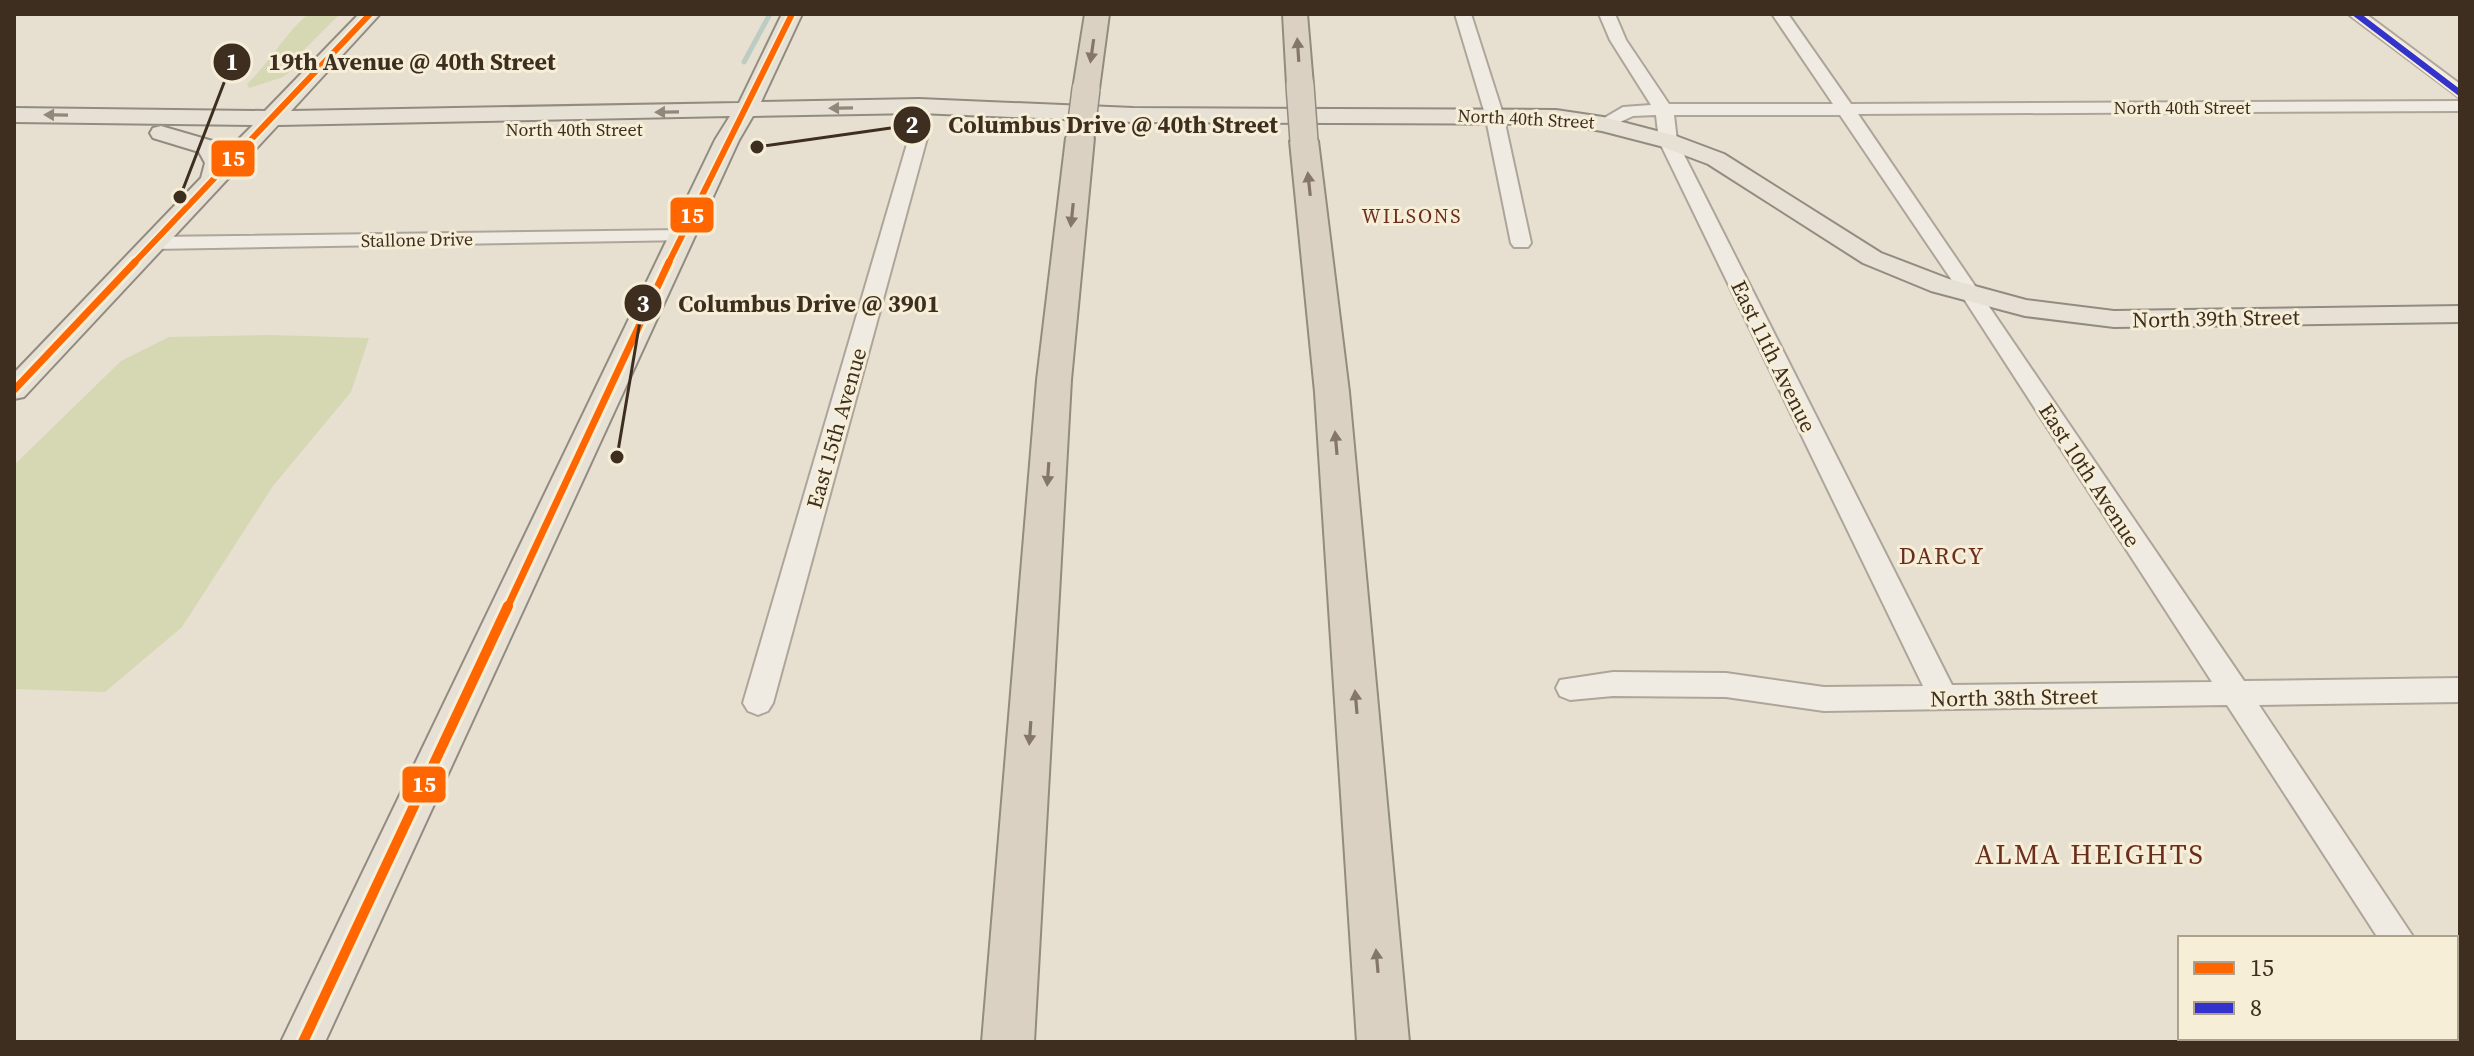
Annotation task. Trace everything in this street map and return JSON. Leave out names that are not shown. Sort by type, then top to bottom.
[{"type":"highway","points":[[1009,1028],[1054,380],[1080,138],[1097,14]]},
{"type":"highway","points":[[1295,14],[1304,141],[1332,392],[1383,1040]]},
{"type":"main road","points":[[14,390],[370,14]]},
{"type":"main road","points":[[303,1042],[682,236],[792,14]]},
{"type":"main road","points":[[169,125],[251,105],[312,78]]},
{"type":"main road","name":"North 40th Street","points":[[14,132],[169,125],[920,116],[1047,124],[1133,115],[1494,114],[1603,124],[1668,141],[1716,159],[1767,188],[1872,258],[1973,296]]},
{"type":"main road","name":"North 40th Street","points":[[14,115],[169,125]]},
{"type":"main road","points":[[169,125],[208,147],[217,163],[213,179]]},
{"type":"main road","name":"North 39th Street","points":[[1973,296],[2090,318],[2460,314]]},
{"type":"street","points":[[1463,14],[1494,114],[1521,243]]},
{"type":"street","name":"East 11th Avenue","points":[[1607,14],[1618,40],[1664,110],[1668,141],[1944,698]]},
{"type":"street","name":"East 10th Avenue","points":[[1780,14],[1973,296],[2396,936]]},
{"type":"street","points":[[2356,14],[2460,93]]},
{"type":"street","name":"North 40th Street","points":[[1603,124],[1629,111],[1664,110],[2460,106]]},
{"type":"street","name":"East 15th Avenue","points":[[758,703],[920,116]]},
{"type":"street","name":"Stallone Drive","points":[[152,243],[682,236]]},
{"type":"street","name":"North 38th Street","points":[[1570,688],[1613,684],[1726,685],[1810,699],[2460,690]]},
{"type":"green space","points":[[308,14],[340,14],[300,54],[299,65],[283,77],[249,88],[247,84]]},
{"type":"green space","points":[[273,335],[369,338],[351,392],[273,486],[182,627],[105,692],[14,689],[14,465],[121,361],[169,337]]},
{"type":"waterway","points":[[744,62],[770,14]]},
{"type":"transit line","name":"15","points":[[14,390],[370,14]]},
{"type":"transit line","name":"15","points":[[303,1042],[727,140],[751,101],[792,14]]},
{"type":"transit line","name":"8","points":[[2356,14],[2460,93]]},
{"type":"place","name":"Columbus Drive @ 40th Street","points":[[757,147]]},
{"type":"place","name":"19th Avenue @ 40th Street","points":[[180,197]]},
{"type":"place","name":"Columbus Drive @ 3901","points":[[617,457]]},
{"type":"district","name":"WILSONS","points":[[1412,216]]},
{"type":"district","name":"DARCY","points":[[1942,556]]},
{"type":"district","name":"ALMA HEIGHTS","points":[[2090,854]]}]
